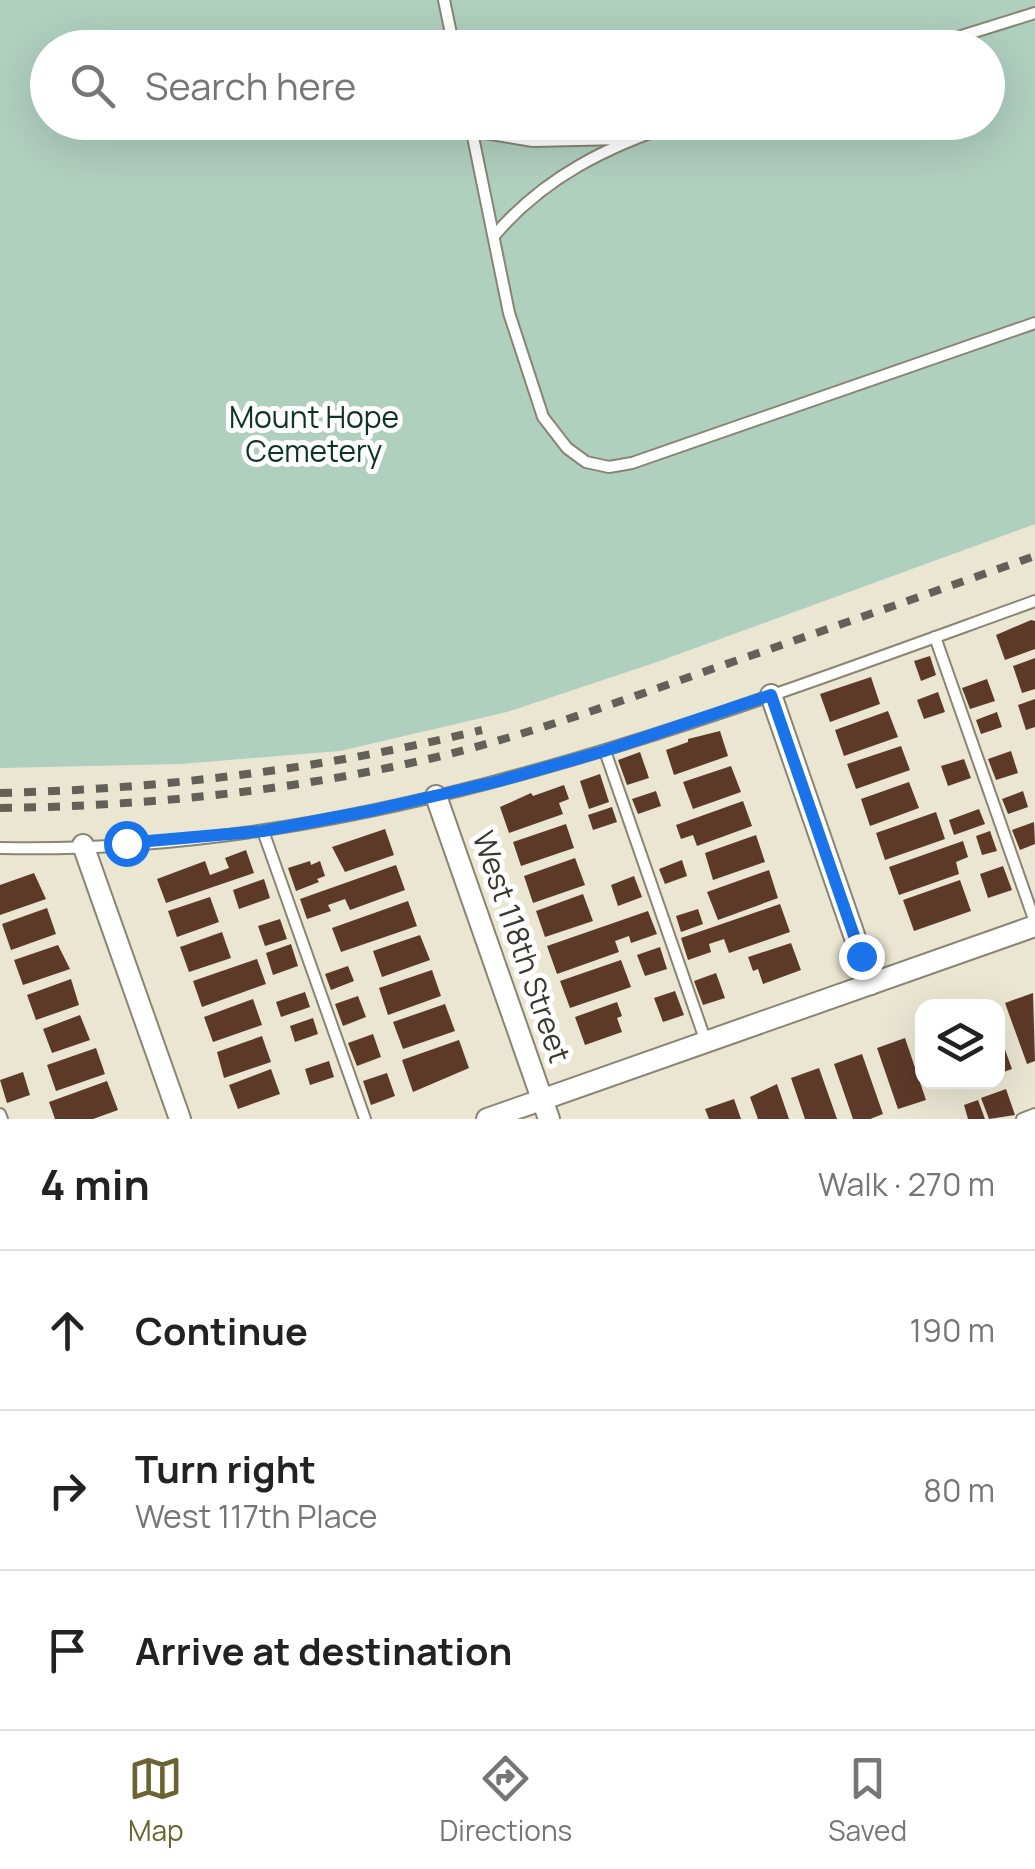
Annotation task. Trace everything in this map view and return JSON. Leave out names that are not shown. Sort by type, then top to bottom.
[{"type":"street","points":[[771,695],[871,984]]},
{"type":"street","name":"West 118th Street","points":[[436,796],[545,1109]]},
{"type":"street","points":[[83,845],[180,1119]]},
{"type":"street","points":[[487,1119],[545,1109],[706,1042],[1035,924]]},
{"type":"lane","points":[[444,0],[450,30]]},
{"type":"lane","points":[[981,30],[1035,13]]},
{"type":"lane","points":[[474,140],[522,359],[544,417],[567,448],[586,462],[609,466],[632,463],[1035,323]]},
{"type":"lane","points":[[528,140],[580,140]]},
{"type":"lane","points":[[494,236],[518,208],[552,182],[585,160],[627,140]]},
{"type":"lane","points":[[0,848],[263,831],[436,796],[604,751],[1035,601]]},
{"type":"lane","points":[[934,637],[1035,924]]},
{"type":"lane","points":[[604,751],[706,1042]]},
{"type":"lane","points":[[263,831],[365,1119]]},
{"type":"lane","points":[[1022,1119],[1035,1114]]},
{"type":"green space","name":"Mount Hope Cemetery","points":[[0,0],[1035,0],[1035,524],[657,662],[507,712],[340,751],[181,764],[0,768]]},
{"type":"building","points":[[1035,621],[1035,649],[1005,660],[996,635]]},
{"type":"building","points":[[930,656],[936,675],[921,681],[914,661]]},
{"type":"building","points":[[1035,658],[1035,689],[1022,693],[1013,666]]},
{"type":"building","points":[[871,677],[880,704],[830,722],[820,694]]},
{"type":"building","points":[[987,679],[995,701],[970,709],[962,688]]},
{"type":"building","points":[[938,692],[945,712],[924,719],[917,700]]},
{"type":"building","points":[[1035,699],[1035,727],[1026,730],[1018,705]]},
{"type":"building","points":[[888,711],[898,737],[844,756],[835,730]]},
{"type":"building","points":[[997,712],[1002,727],[981,734],[976,720]]},
{"type":"building","points":[[720,731],[728,756],[674,775],[666,750],[688,739]]},
{"type":"building","points":[[901,746],[910,770],[856,789],[847,764]]},
{"type":"building","points":[[1011,751],[1018,773],[996,780],[988,759]]},
{"type":"building","points":[[640,752],[649,778],[627,785],[618,760]]},
{"type":"building","points":[[964,759],[971,778],[948,786],[941,766]]},
{"type":"building","points":[[731,766],[741,792],[693,809],[683,782]]},
{"type":"building","points":[[600,774],[609,802],[589,809],[580,781]]},
{"type":"building","points":[[909,782],[919,808],[870,826],[861,799]]},
{"type":"building","points":[[564,785],[569,799],[559,803],[563,814],[509,833],[500,807],[531,793],[533,796]]},
{"type":"building","points":[[656,791],[661,806],[638,814],[632,799]]},
{"type":"building","points":[[1023,791],[1028,807],[1008,814],[1002,799]]},
{"type":"building","points":[[743,801],[752,826],[697,846],[693,835],[681,839],[676,825]]},
{"type":"building","points":[[612,807],[617,822],[593,830],[588,815]]},
{"type":"building","points":[[979,809],[985,824],[954,835],[949,820]]},
{"type":"building","points":[[936,812],[945,839],[885,860],[876,833]]},
{"type":"building","points":[[1034,822],[1035,844],[1020,850],[1012,830]]},
{"type":"building","points":[[566,824],[574,848],[521,866],[513,842]]},
{"type":"building","points":[[385,829],[394,855],[345,872],[332,847]]},
{"type":"building","points":[[990,831],[997,851],[982,855],[976,836]]},
{"type":"building","points":[[756,835],[765,862],[713,880],[705,853]]},
{"type":"building","points":[[963,841],[968,857],[956,862],[959,874],[899,895],[889,867]]},
{"type":"building","points":[[246,850],[254,873],[166,903],[157,879],[205,861],[210,875],[229,868],[225,858]]},
{"type":"building","points":[[575,858],[585,885],[533,903],[524,876]]},
{"type":"building","points":[[682,860],[687,876],[665,884],[659,869]]},
{"type":"building","points":[[310,861],[311,865],[320,861],[325,876],[296,891],[288,868]]},
{"type":"building","points":[[396,865],[405,890],[350,910],[345,899],[328,905],[331,911],[307,919],[300,899]]},
{"type":"building","points":[[1003,866],[1012,890],[988,898],[980,874]]},
{"type":"building","points":[[769,870],[778,898],[718,920],[707,892]]},
{"type":"building","points":[[34,873],[46,899],[0,915],[0,885]]},
{"type":"building","points":[[634,876],[642,897],[618,906],[611,885]]},
{"type":"building","points":[[264,879],[270,898],[239,909],[233,890]]},
{"type":"building","points":[[960,880],[971,911],[914,931],[903,900]]},
{"type":"building","points":[[583,894],[593,921],[545,937],[536,911]]},
{"type":"building","points":[[210,897],[219,922],[177,937],[168,911]]},
{"type":"building","points":[[408,901],[417,926],[341,952],[332,928]]},
{"type":"building","points":[[780,904],[790,932],[729,953],[724,939],[709,944],[711,952],[688,960],[681,938]]},
{"type":"building","points":[[47,908],[56,934],[11,950],[2,924]]},
{"type":"building","points":[[698,909],[703,924],[681,932],[676,916]]},
{"type":"building","points":[[648,911],[657,934],[631,943],[629,936],[615,941],[619,952],[557,974],[547,946]]},
{"type":"building","points":[[280,919],[287,939],[265,946],[258,926]]},
{"type":"building","points":[[222,932],[231,958],[189,972],[180,947]]},
{"type":"building","points":[[420,935],[430,960],[382,977],[373,951]]},
{"type":"building","points":[[791,943],[801,970],[763,984],[748,957]]},
{"type":"building","points":[[291,944],[298,966],[273,975],[266,953]]},
{"type":"building","points":[[58,945],[70,969],[23,985],[14,960]]},
{"type":"building","points":[[660,947],[667,969],[645,976],[637,955]]},
{"type":"building","points":[[257,959],[266,984],[202,1007],[193,981]]},
{"type":"building","points":[[621,960],[631,987],[570,1008],[560,981]]},
{"type":"building","points":[[348,966],[354,981],[331,990],[325,974]]},
{"type":"building","points":[[432,970],[441,996],[388,1015],[379,988]]},
{"type":"building","points":[[716,973],[725,998],[703,1005],[694,981]]},
{"type":"building","points":[[71,979],[79,1005],[36,1020],[27,995]]},
{"type":"building","points":[[675,991],[684,1015],[663,1022],[654,998]]},
{"type":"building","points":[[305,992],[310,1007],[281,1017],[276,1002]]},
{"type":"building","points":[[1033,993],[1035,1061],[1027,1064],[1005,1003]]},
{"type":"building","points":[[358,996],[366,1017],[343,1026],[335,1004]]},
{"type":"building","points":[[253,999],[262,1025],[213,1042],[204,1017]]},
{"type":"building","points":[[617,1002],[622,1032],[585,1045],[575,1017]]},
{"type":"building","points":[[445,1004],[455,1031],[403,1049],[393,1022]]},
{"type":"building","points":[[80,1015],[90,1040],[52,1053],[43,1029]]},
{"type":"building","points":[[313,1018],[318,1034],[295,1042],[290,1026]]},
{"type":"building","points":[[373,1034],[381,1057],[357,1066],[348,1043]]},
{"type":"building","points":[[262,1036],[271,1062],[224,1078],[217,1052]]},
{"type":"building","points":[[905,1038],[915,1068],[915,1089],[922,1089],[926,1100],[898,1109],[877,1048]]},
{"type":"building","points":[[459,1040],[469,1068],[413,1092],[402,1060]]},
{"type":"building","points":[[96,1048],[105,1074],[56,1091],[47,1065]]},
{"type":"building","points":[[1005,1050],[1012,1069],[1005,1072]]},
{"type":"building","points":[[862,1054],[883,1114],[853,1119],[834,1064]]},
{"type":"building","points":[[329,1061],[334,1077],[310,1085],[305,1069]]},
{"type":"building","points":[[819,1068],[837,1119],[805,1119],[791,1078]]},
{"type":"building","points":[[271,1069],[280,1094],[238,1109],[229,1085]]},
{"type":"building","points":[[23,1072],[30,1095],[7,1103],[0,1080]]},
{"type":"building","points":[[387,1073],[395,1096],[371,1105],[363,1081]]},
{"type":"building","points":[[107,1081],[118,1110],[93,1119],[55,1119],[49,1102]]},
{"type":"building","points":[[777,1084],[789,1119],[758,1119],[750,1097]]},
{"type":"building","points":[[1006,1089],[1015,1115],[989,1119],[981,1098]]},
{"type":"building","points":[[734,1099],[741,1119],[709,1119],[705,1109]]},
{"type":"building","points":[[978,1100],[985,1119],[968,1119],[964,1105]]},
{"type":"railway","points":[[0,808],[110,804],[274,788],[437,757],[576,716],[1035,556]]},
{"type":"railway","points":[[0,793],[122,787],[242,775],[362,756],[482,730]]},
{"type":"route","points":[[126,843],[263,831],[374,810],[604,751],[771,695],[861,956]]}]
